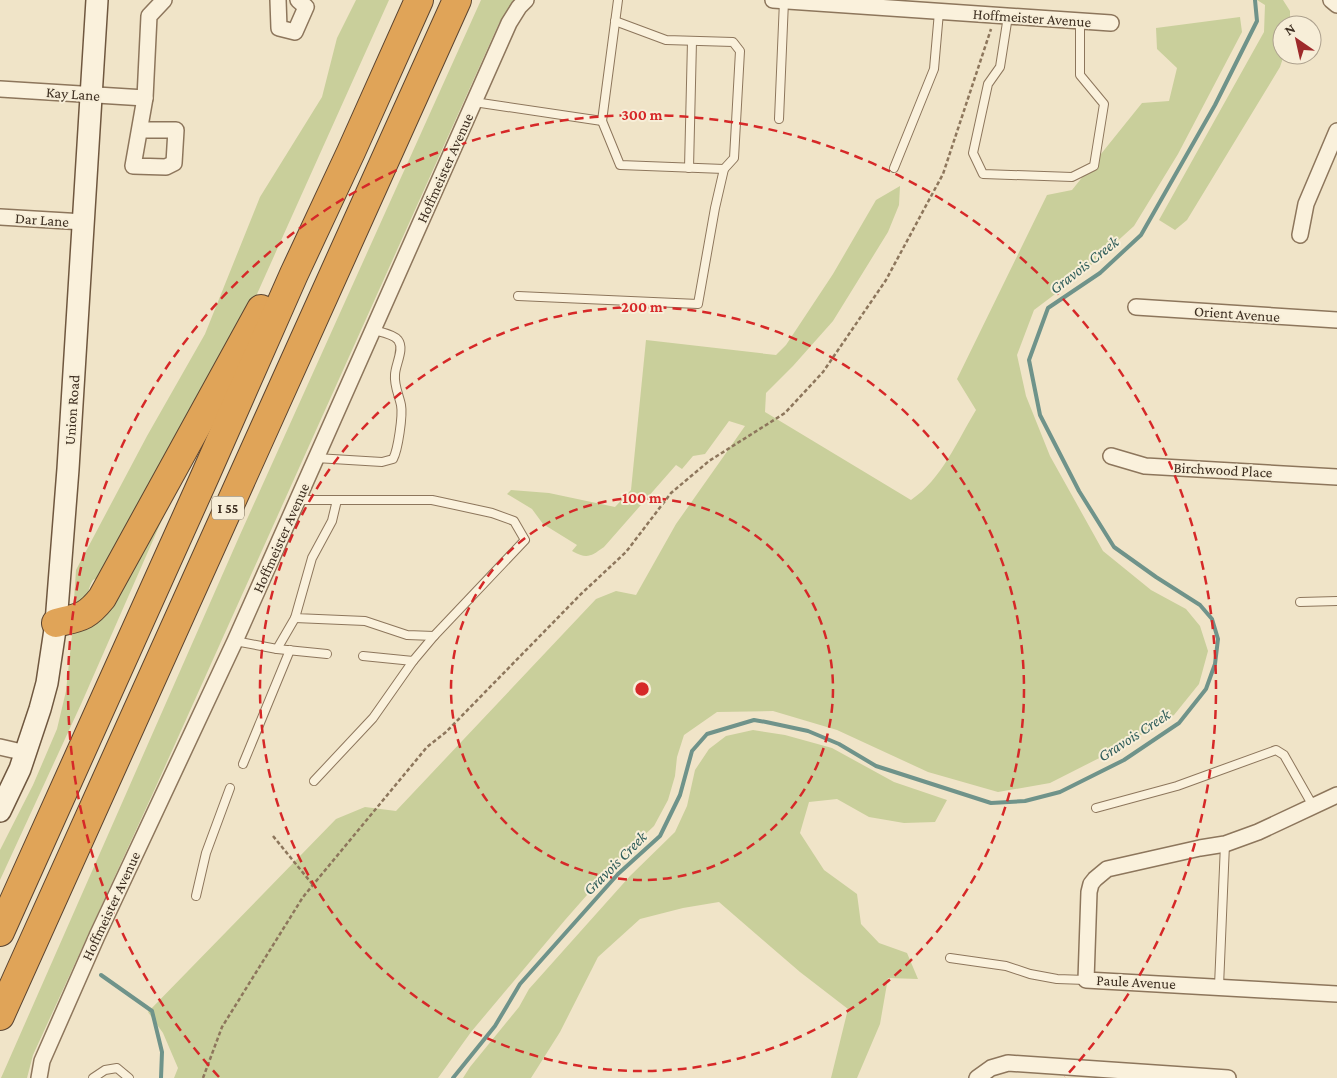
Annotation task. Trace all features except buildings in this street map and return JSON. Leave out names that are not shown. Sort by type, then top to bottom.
[{"type":"highway","name":"I 55","points":[[0,932],[198,493],[294,274],[419,0]]},
{"type":"highway","name":"I 55","points":[[0,1016],[457,0]]},
{"type":"highway","points":[[56,624],[80,618],[91,611],[102,598],[262,306],[294,274]]},
{"type":"main road","name":"Union Road","points":[[0,811],[26,753],[40,709],[47,683],[56,624],[68,478],[97,0]]},
{"type":"street","points":[[140,130],[145,98],[150,16],[164,0]]},
{"type":"street","points":[[278,0],[279,28],[295,32],[306,7],[298,0]]},
{"type":"street","name":"Hoffmeister Avenue","points":[[39,1078],[42,1062],[97,936],[235,642],[509,23],[526,0]]},
{"type":"street","name":"Hoffmeister Avenue","points":[[773,0],[1111,23]]},
{"type":"street","points":[[1331,0],[1337,5]]},
{"type":"street","name":"Kay Lane","points":[[0,89],[145,98]]},
{"type":"street","points":[[1300,235],[1306,204],[1337,131]]},
{"type":"street","name":"Dar Lane","points":[[0,217],[84,222]]},
{"type":"street","name":"Orient Avenue","points":[[1136,307],[1337,320]]},
{"type":"street","name":"Birchwood Place","points":[[1111,456],[1145,466],[1337,477]]},
{"type":"street","points":[[0,747],[26,753]]},
{"type":"street","name":"Paule Avenue","points":[[1337,795],[1258,832],[1225,844],[1107,869],[1095,879],[1089,892],[1086,980],[1337,994]]},
{"type":"street","points":[[977,1077],[991,1068],[1008,1063],[1228,1078]]},
{"type":"lane","points":[[618,0],[602,121],[620,165],[724,170]]},
{"type":"lane","points":[[779,118],[784,0]]},
{"type":"lane","points":[[894,168],[934,68],[939,12]]},
{"type":"lane","points":[[1008,16],[1000,67],[988,84],[973,153],[982,174],[1072,177],[1094,166],[1104,104],[1080,75],[1080,21]]},
{"type":"lane","points":[[518,296],[698,304],[715,208],[724,170],[734,158],[740,51],[733,42],[666,40],[615,21]]},
{"type":"lane","points":[[689,168],[692,41]]},
{"type":"lane","points":[[474,102],[602,121]]},
{"type":"lane","points":[[316,458],[382,462],[393,459],[397,452],[401,407],[396,390],[395,374],[401,347],[399,341],[393,337],[373,330]]},
{"type":"lane","points":[[298,500],[432,500],[492,513],[514,521],[525,540],[434,636],[413,661],[373,718],[314,781]]},
{"type":"lane","points":[[277,649],[295,618],[312,558],[332,521],[337,500]]},
{"type":"lane","points":[[1300,602],[1337,601]]},
{"type":"lane","points":[[295,618],[365,621],[407,635],[434,636]]},
{"type":"lane","points":[[235,642],[277,649],[327,654]]},
{"type":"lane","points":[[243,764],[290,650]]},
{"type":"lane","points":[[363,656],[413,661]]},
{"type":"lane","points":[[1096,808],[1177,786],[1276,750],[1284,755],[1313,806]]},
{"type":"lane","points":[[196,896],[206,853],[230,788]]},
{"type":"lane","points":[[1219,986],[1225,844]]},
{"type":"lane","points":[[950,958],[1006,966],[1030,974],[1057,979],[1086,980]]},
{"type":"lane","points":[[93,1078],[105,1070],[117,1068],[129,1078]]},
{"type":"path","points":[[203,1078],[222,1027],[304,897],[427,747],[446,732],[581,594],[626,552],[671,493],[709,461],[785,413],[823,372],[886,280],[943,174],[990,36]]},
{"type":"path","points":[[274,836],[313,885]]},
{"type":"green space","points":[[356,0],[389,0],[248,314],[100,577],[93,580],[86,600],[77,603],[74,600],[76,570],[147,436],[205,334],[260,197],[322,97],[337,38]]},
{"type":"green space","points":[[481,0],[514,0],[499,23],[153,793],[33,1055],[27,1078],[1,1078],[239,537]]},
{"type":"green space","points":[[1257,0],[1283,0],[1290,11],[1290,15],[1272,15],[1272,65],[1281,65],[1280,67],[1187,220],[1175,230],[1159,220],[1264,32],[1265,5]]},
{"type":"green space","points":[[1240,17],[1242,32],[1178,154],[1134,226],[1079,276],[1034,310],[1017,355],[1026,396],[1050,456],[1103,551],[1151,590],[1186,609],[1200,626],[1208,651],[1199,684],[1174,715],[1121,747],[1050,783],[998,792],[928,772],[837,730],[773,711],[717,712],[684,735],[677,757],[675,776],[668,800],[654,826],[616,862],[565,920],[471,1032],[438,1078],[174,1078],[178,1068],[163,1033],[148,1012],[336,819],[365,807],[396,811],[596,599],[616,591],[636,595],[676,524],[745,426],[729,421],[705,454],[693,456],[682,469],[676,465],[604,547],[588,556],[572,551],[577,545],[543,524],[532,509],[507,494],[511,490],[549,493],[615,507],[631,490],[646,340],[776,355],[786,345],[833,274],[876,200],[900,186],[899,205],[888,232],[833,321],[766,393],[765,412],[911,500],[932,481],[940,470],[976,410],[957,379],[1047,195],[1072,190],[1142,103],[1169,101],[1177,68],[1157,49],[1156,28]]},
{"type":"green space","points":[[186,465],[82,702],[0,880],[0,850],[33,785],[57,729],[66,691],[72,635],[90,624]]},
{"type":"green space","points":[[753,730],[785,735],[832,748],[894,782],[947,800],[935,822],[904,823],[869,817],[837,799],[809,802],[800,833],[824,870],[857,894],[861,924],[879,943],[907,953],[918,979],[888,978],[880,1024],[857,1078],[831,1078],[848,1009],[800,972],[719,902],[683,908],[640,919],[598,957],[560,1032],[531,1078],[463,1078],[519,1007],[529,989],[630,876],[675,832],[687,806],[695,770],[709,749],[726,736]]},
{"type":"waterway","name":"Gravois Creek","points":[[453,1078],[495,1026],[520,984],[618,874],[660,836],[680,795],[692,751],[707,734],[754,720],[766,722],[808,731],[839,744],[876,766],[991,803],[1025,801],[1060,792],[1124,760],[1179,723],[1206,689],[1215,664],[1218,639],[1212,619],[1200,605],[1114,547],[1079,491],[1040,415],[1029,360],[1048,308],[1100,273],[1141,235],[1215,105],[1257,21],[1255,0]]},
{"type":"waterway","points":[[101,975],[152,1011],[162,1052],[161,1078]]}]
